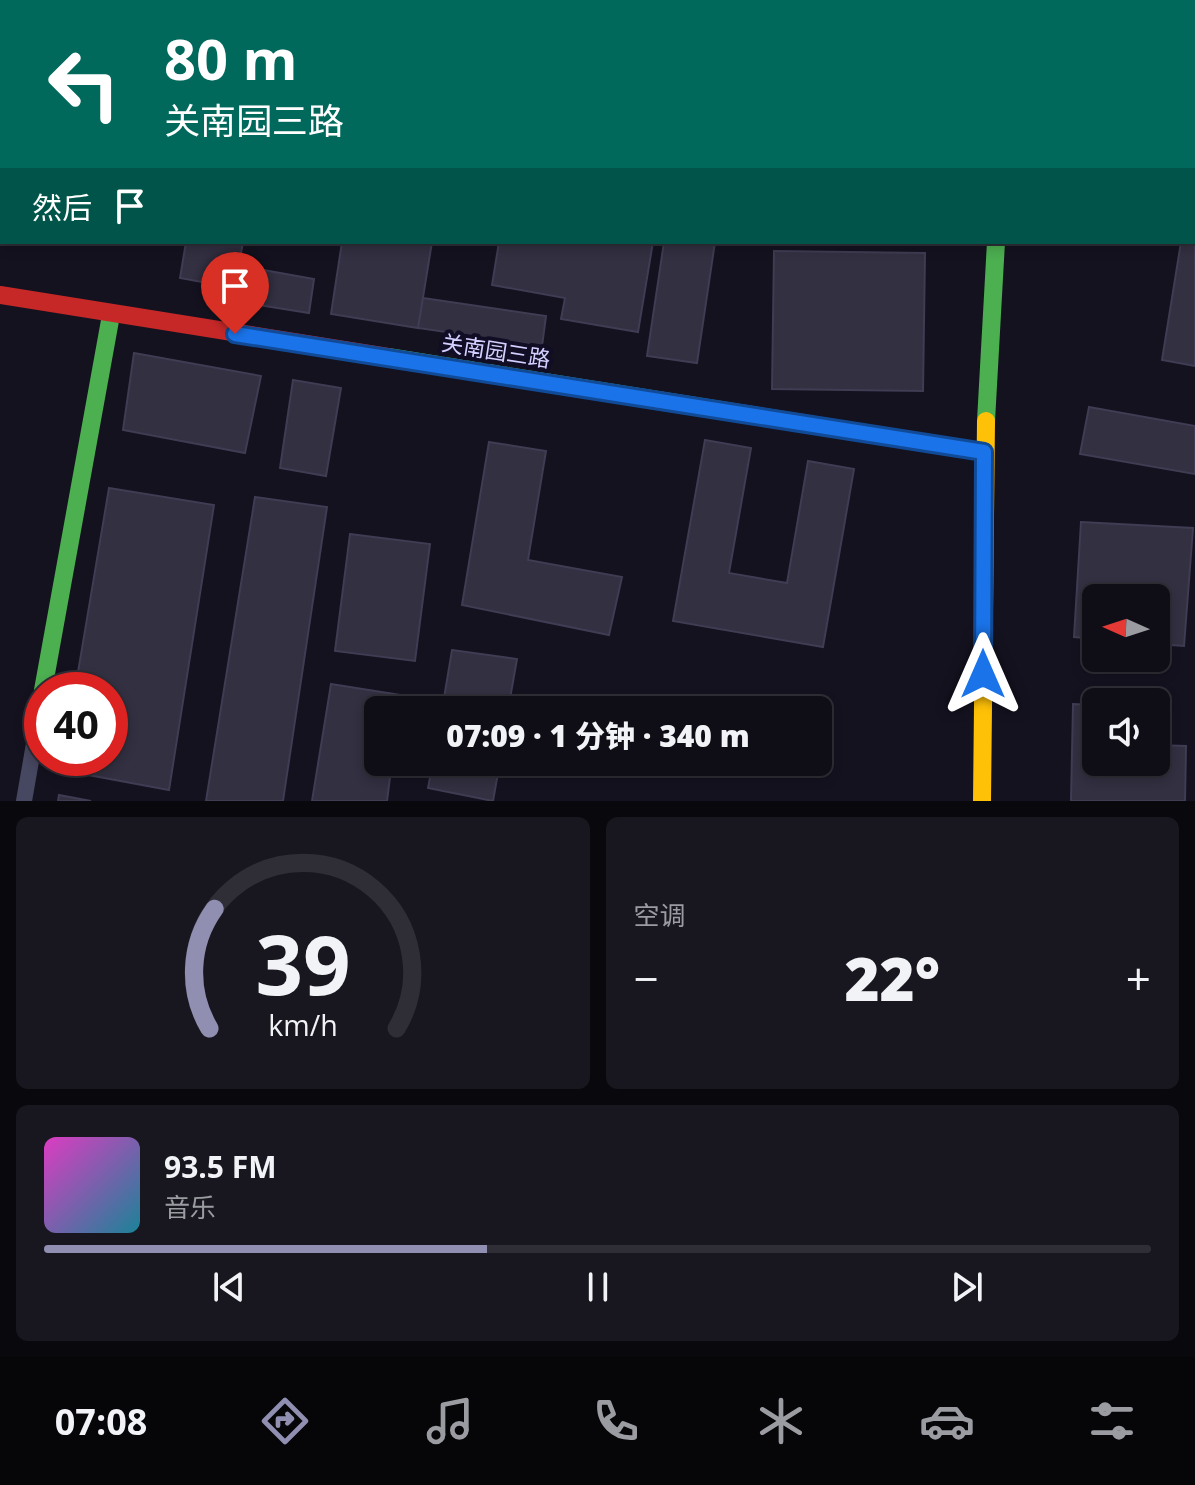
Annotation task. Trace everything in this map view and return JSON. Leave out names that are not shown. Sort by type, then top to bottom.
[{"type":"street","points":[[982,801],[984,452],[996,244]]},
{"type":"street","name":"关南园三路","points":[[0,295],[984,452]]},
{"type":"street","points":[[46,672],[111,315]]},
{"type":"street","points":[[24,801],[28,776]]},
{"type":"building","points":[[186,244],[243,244],[235,288],[180,278]]},
{"type":"building","points":[[342,244],[432,244],[418,328],[331,314]]},
{"type":"building","points":[[499,244],[653,244],[638,332],[561,319],[565,298],[492,285]]},
{"type":"building","points":[[664,244],[715,244],[697,363],[647,356]]},
{"type":"building","points":[[1181,244],[1195,244],[1195,366],[1162,360]]},
{"type":"building","points":[[774,251],[925,253],[923,391],[772,389]]},
{"type":"building","points":[[252,268],[314,279],[309,313],[246,303]]},
{"type":"building","points":[[423,298],[546,316],[542,346],[418,328]]},
{"type":"building","points":[[134,353],[261,376],[245,453],[123,430]]},
{"type":"building","points":[[293,380],[341,388],[326,476],[280,468]]},
{"type":"building","points":[[1089,407],[1195,426],[1195,474],[1080,454]]},
{"type":"building","points":[[705,440],[751,448],[729,573],[787,583],[808,461],[854,469],[823,647],[673,621]]},
{"type":"building","points":[[489,442],[546,451],[528,560],[622,577],[609,635],[462,605]]},
{"type":"building","points":[[109,488],[214,505],[169,790],[93,776],[128,776],[128,672],[78,672]]},
{"type":"building","points":[[255,497],[327,507],[283,801],[206,801]]},
{"type":"building","points":[[1081,522],[1193,528],[1184,646],[1170,645],[1170,584],[1082,584],[1082,638],[1074,637]]},
{"type":"building","points":[[350,534],[430,544],[415,661],[335,651]]},
{"type":"building","points":[[452,650],[517,659],[510,696],[444,696]]},
{"type":"building","points":[[331,684],[401,695],[364,696],[364,776],[390,776],[387,801],[312,801]]},
{"type":"building","points":[[1073,704],[1082,704],[1082,776],[1170,776],[1170,745],[1186,746],[1185,801],[1071,801]]},
{"type":"building","points":[[430,776],[497,776],[493,801],[428,788]]},
{"type":"building","points":[[59,795],[91,801],[58,801]]},
{"type":"traffic: fast","points":[[986,421],[996,244]]},
{"type":"traffic: fast","points":[[46,672],[111,315]]},
{"type":"traffic: fast","points":[[388,357],[984,452]]},
{"type":"traffic: slow","points":[[982,801],[986,421]]},
{"type":"traffic: jam","points":[[0,295],[388,357]]},
{"type":"route","points":[[235,334],[984,452],[983,674]]}]
